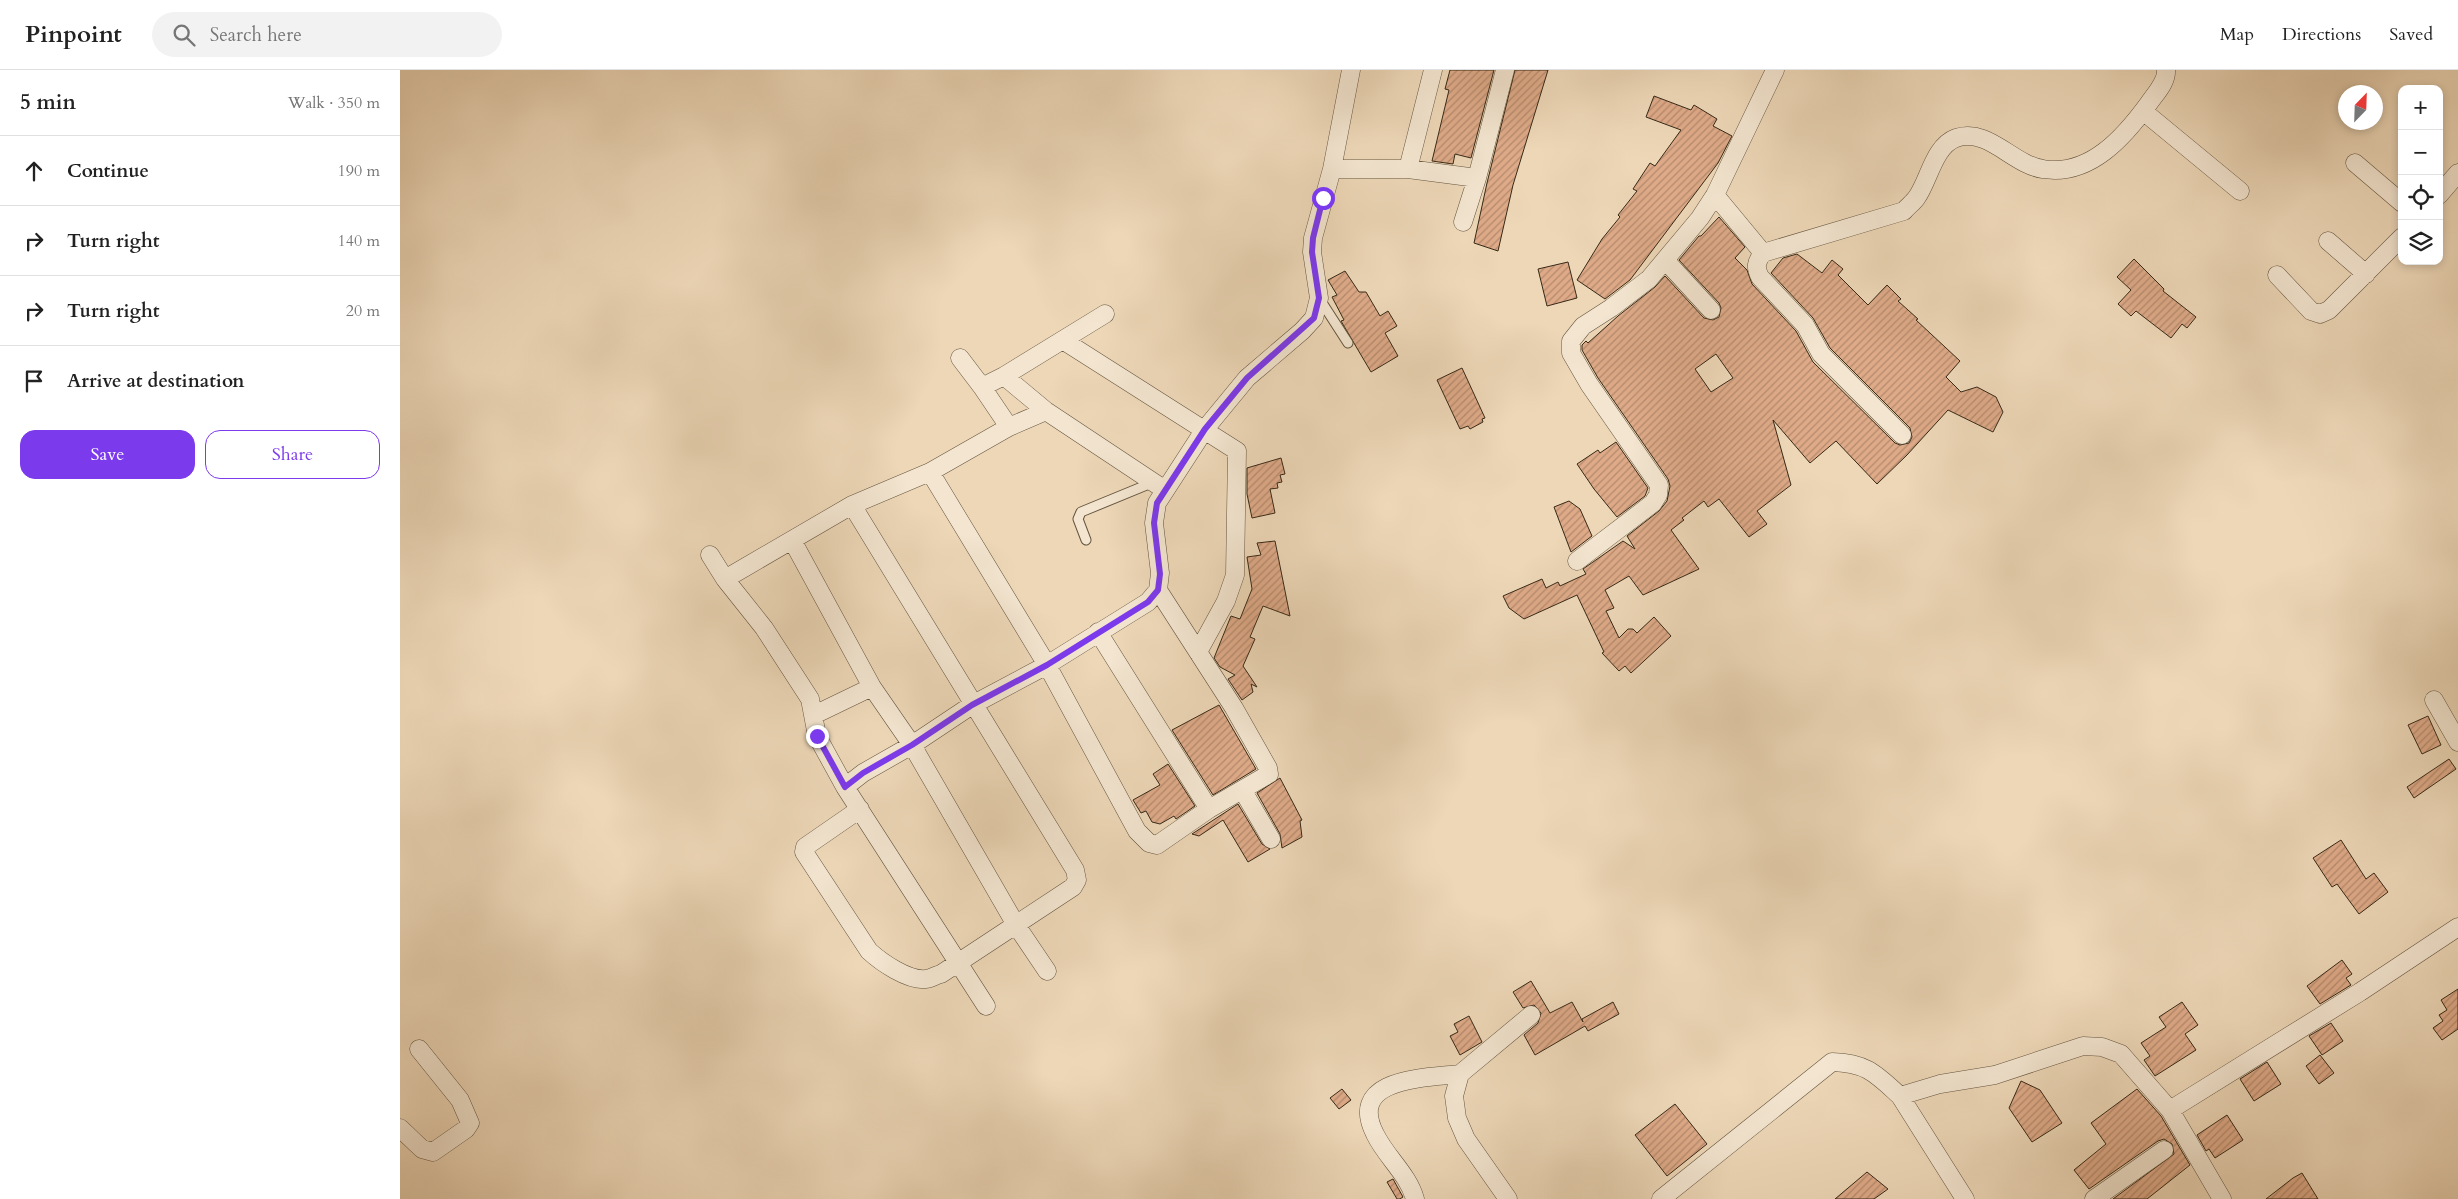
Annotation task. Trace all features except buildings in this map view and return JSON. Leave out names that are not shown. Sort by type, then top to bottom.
[{"type":"street","points":[[845,787],[863,773],[912,745],[972,705],[1047,665],[1148,602],[1158,590],[1160,574],[1154,513],[1160,486],[1247,378],[1314,318],[1319,298],[1312,252],[1313,238],[1332,169],[1351,70]]},
{"type":"street","points":[[1408,169],[1433,70]]},
{"type":"street","points":[[1463,222],[1477,178],[1505,70]]},
{"type":"street","points":[[1577,561],[1653,503],[1658,495],[1659,485],[1589,384],[1571,353],[1571,341],[1583,326],[1611,308],[1649,279],[1700,218],[1715,195],[1775,70]]},
{"type":"street","points":[[1902,435],[1821,354],[1805,325],[1760,277],[1756,268],[1757,260],[1763,253],[1904,211],[1917,198],[1946,144],[1955,138],[1969,136],[1986,140],[2026,164],[2052,170],[2084,163],[2118,142],[2164,83],[2166,70]]},
{"type":"street","points":[[2143,111],[2240,191]]},
{"type":"street","points":[[2355,162],[2398,200]]},
{"type":"street","points":[[1332,169],[1408,169],[1477,178]]},
{"type":"street","points":[[2443,190],[2458,173]]},
{"type":"street","points":[[1715,195],[1763,253]]},
{"type":"street","points":[[2328,241],[2366,274]]},
{"type":"street","points":[[2277,275],[2311,311],[2320,314],[2329,310],[2398,241]]},
{"type":"street","points":[[1665,260],[1711,310]]},
{"type":"street","points":[[982,388],[1064,341],[1105,314]]},
{"type":"street","points":[[1064,341],[1237,451],[1235,565],[1233,581],[1226,601],[1198,652]]},
{"type":"street","points":[[960,358],[1009,427]]},
{"type":"street","points":[[1004,376],[1046,410],[1160,486]]},
{"type":"street","points":[[725,578],[852,505],[930,472],[1009,427],[1046,410]]},
{"type":"street","points":[[930,472],[1047,665],[1142,838],[1149,843],[1157,845],[1209,809],[1243,791],[1269,774],[1268,768],[1158,590]]},
{"type":"street","points":[[852,505],[972,705],[1075,870],[1077,880],[1073,887],[1016,926],[941,974],[925,980],[883,964],[869,951],[804,852],[805,847],[860,809]]},
{"type":"street","points":[[792,540],[872,687],[912,745],[1016,926],[1047,971]]},
{"type":"street","points":[[710,554],[725,578],[764,628],[810,700],[817,736],[845,787],[986,1006]]},
{"type":"street","points":[[1098,632],[1209,809]]},
{"type":"street","points":[[814,715],[872,687]]},
{"type":"street","points":[[2434,700],[2458,742]]},
{"type":"street","points":[[1243,791],[1271,839]]},
{"type":"street","points":[[2170,1110],[2360,992],[2458,927]]},
{"type":"street","points":[[1414,1199],[1406,1179],[1374,1133],[1369,1114],[1372,1103],[1380,1091],[1399,1081],[1460,1074],[1531,1016]]},
{"type":"street","points":[[1900,1096],[1940,1084],[1995,1075],[2083,1046],[2102,1047],[2121,1054],[2170,1110],[2222,1199]]},
{"type":"street","points":[[400,1128],[422,1149],[433,1152],[466,1129],[470,1123],[460,1100],[419,1049]]},
{"type":"street","points":[[1661,1199],[1832,1062],[1852,1063],[1875,1073],[1900,1096],[1965,1199]]},
{"type":"street","points":[[1460,1074],[1454,1096],[1457,1118],[1466,1139],[1508,1199]]},
{"type":"street","points":[[2094,1199],[2164,1150]]},
{"type":"lane","points":[[1319,298],[1348,343]]},
{"type":"lane","points":[[1086,540],[1078,518],[1081,512],[1160,486]]},
{"type":"route","points":[[817,736],[845,787],[863,773],[912,745],[972,705],[1047,665],[1148,602],[1158,590],[1160,574],[1154,523],[1157,503],[1205,429],[1247,378],[1302,331],[1314,318],[1319,298],[1312,252],[1313,238],[1323,198]]}]
